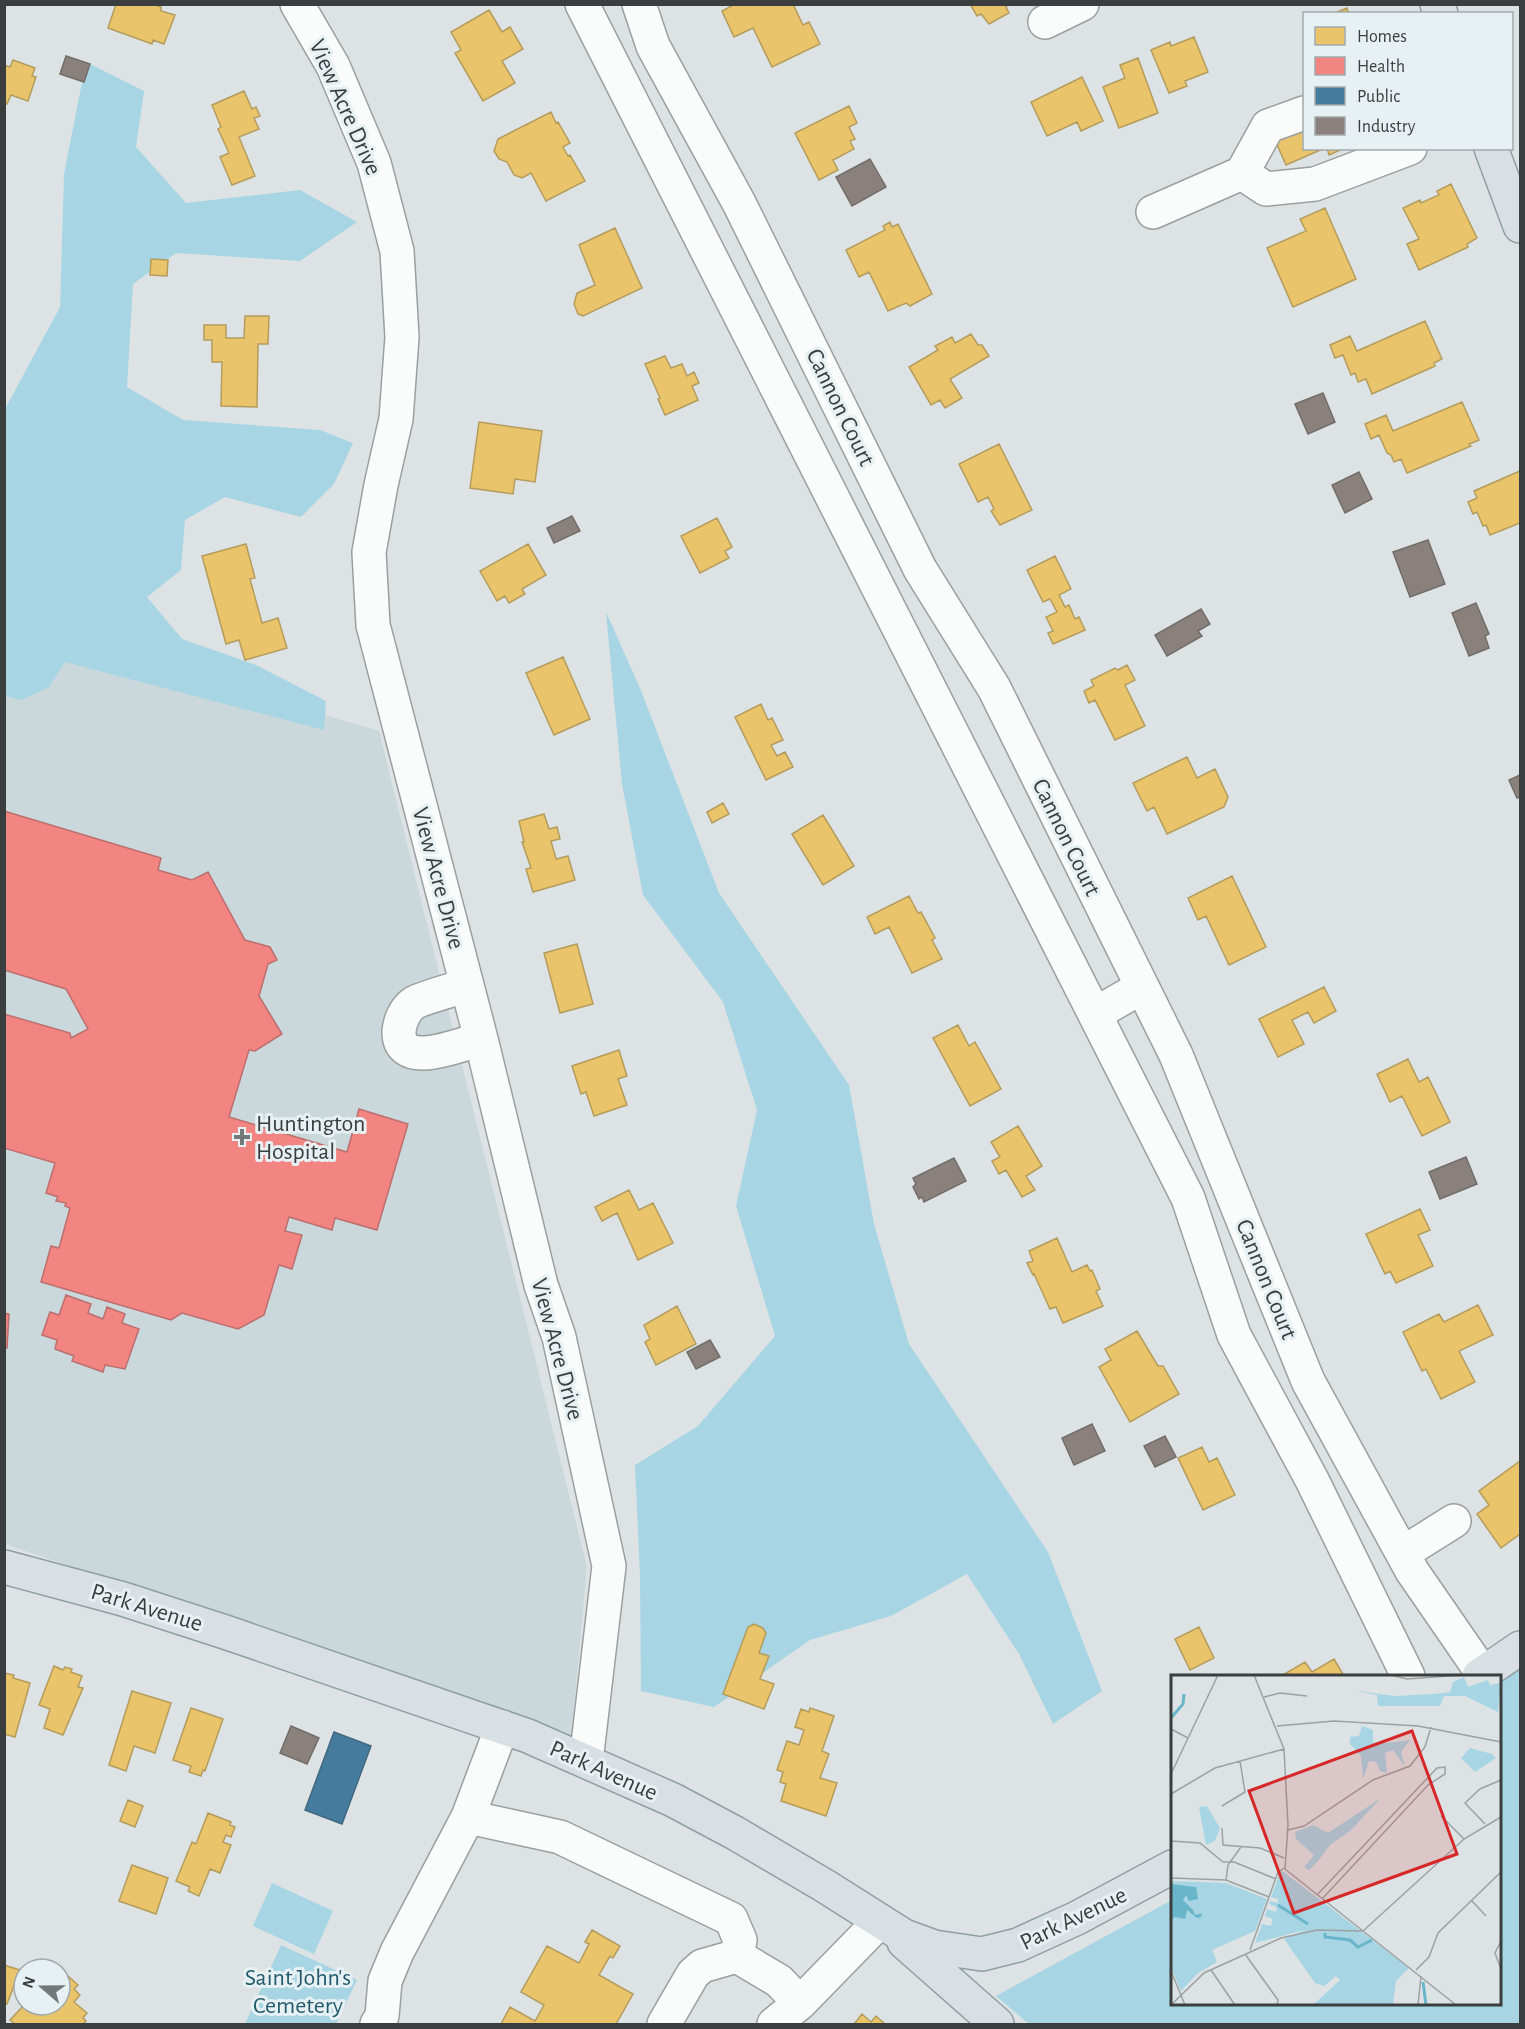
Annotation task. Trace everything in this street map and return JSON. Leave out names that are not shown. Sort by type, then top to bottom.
[{"type":"main road","points":[[1492,150],[1521,226]]},
{"type":"main road","name":"Park Avenue","points":[[4,1567],[123,1599],[502,1727],[586,1761],[673,1800],[735,1833],[904,1936],[926,1944],[982,1954],[1018,1946],[1171,1868]]},
{"type":"main road","points":[[1481,1675],[1521,1648]]},
{"type":"main road","points":[[880,1921],[998,2025]]},
{"type":"main road","points":[[982,1954],[981,1973],[985,1996],[998,2025]]},
{"type":"street","name":"View Acre Drive","points":[[297,4],[333,66],[374,163],[397,251],[402,337],[396,419],[369,552],[373,625],[481,1039],[541,1285],[559,1337],[609,1566],[586,1761]]},
{"type":"street","name":"Cannon Court","points":[[582,4],[1188,1198],[1234,1335],[1312,1480],[1407,1675]]},
{"type":"street","name":"Cannon Court","points":[[639,4],[653,46],[739,203],[920,568],[994,688],[1176,1055],[1308,1381],[1412,1571],[1481,1675]]},
{"type":"street","points":[[1045,22],[1082,4]]},
{"type":"street","points":[[1153,212],[1242,173],[1268,126],[1303,114]]},
{"type":"street","points":[[1242,173],[1266,189],[1315,184],[1396,151]]},
{"type":"street","points":[[670,178],[713,156]]},
{"type":"street","points":[[894,618],[935,592]]},
{"type":"street","points":[[467,986],[414,1003],[402,1017],[399,1033],[402,1045],[411,1053],[424,1054],[481,1039]]},
{"type":"street","points":[[1095,1014],[1142,987]]},
{"type":"street","points":[[1208,1258],[1250,1237]]},
{"type":"street","points":[[1312,1480],[1349,1455]]},
{"type":"street","points":[[1403,1553],[1454,1521]]},
{"type":"street","points":[[377,2025],[382,2016],[385,1981],[397,1952],[468,1817],[502,1727]]},
{"type":"street","points":[[468,1817],[560,1837],[731,1919],[740,1940],[737,1956]]},
{"type":"street","points":[[774,2025],[800,2003],[880,1921]]},
{"type":"street","points":[[663,2025],[693,1974],[702,1966],[737,1956],[779,1981],[800,2003]]},
{"type":"shaded area","name":"Huntington Hospital","points":[[60,637],[379,731],[587,1567],[571,1738],[5,1544],[5,653]]},
{"type":"green space","points":[[86,62],[144,91],[136,147],[186,203],[300,190],[357,222],[300,261],[176,253],[133,284],[127,387],[183,420],[320,430],[353,443],[334,484],[301,517],[225,497],[185,520],[181,570],[147,597],[182,639],[256,665],[326,701],[324,730],[65,662],[49,687],[22,700],[5,696],[5,409],[60,307],[64,174]]},
{"type":"green space","points":[[606,612],[640,688],[719,893],[849,1085],[874,1224],[909,1344],[1048,1552],[1102,1691],[1053,1724],[1019,1654],[967,1574],[891,1616],[810,1640],[714,1707],[641,1691],[640,1575],[635,1465],[698,1426],[775,1336],[736,1206],[757,1110],[723,1002],[643,895],[622,784]]},
{"type":"green space","points":[[1520,1669],[1520,2024],[1029,2024],[996,1996],[1171,1901],[1171,2005],[1501,2005],[1501,1682]]},
{"type":"green space","points":[[272,1883],[333,1911],[314,1954],[253,1926]]},
{"type":"green space","name":"Saint John's Cemetery","points":[[281,1945],[357,1980],[336,2024],[245,2024]]},
{"type":"building: Homes","points":[[116,4],[153,4],[161,7],[161,11],[175,15],[164,44],[153,40],[152,44],[108,28]]},
{"type":"building: Homes","points":[[735,4],[793,4],[803,25],[809,22],[820,44],[772,67],[753,28],[734,37],[722,11]]},
{"type":"building: Homes","points":[[970,4],[1009,4],[1006,7],[1009,13],[989,24],[981,14],[977,16]]},
{"type":"building: Homes","points":[[1347,8],[1348,12],[1337,12]]},
{"type":"building: Homes","points":[[489,10],[502,32],[510,27],[523,49],[502,61],[515,83],[483,101],[455,53],[461,50],[451,32]]},
{"type":"building: Homes","points":[[1194,37],[1208,72],[1185,81],[1187,86],[1169,93],[1151,50],[1170,42],[1171,46]]},
{"type":"building: Homes","points":[[1138,58],[1158,113],[1119,128],[1103,87],[1125,78],[1120,65]]},
{"type":"building: Homes","points":[[13,60],[35,68],[32,76],[36,77],[28,101],[11,95],[7,104],[4,103],[4,65],[10,67]]},
{"type":"building: Homes","points":[[1082,77],[1103,121],[1081,131],[1077,122],[1047,136],[1031,102]]},
{"type":"building: Homes","points":[[244,91],[252,109],[256,107],[260,116],[254,118],[259,129],[239,137],[255,176],[232,185],[220,157],[229,153],[218,129],[221,127],[212,105]]},
{"type":"building: Homes","points":[[849,106],[857,123],[849,127],[855,139],[850,141],[854,149],[833,160],[838,170],[819,180],[795,133]]},
{"type":"building: Homes","points":[[551,112],[570,143],[563,147],[585,181],[546,201],[531,173],[522,178],[514,175],[507,162],[499,159],[494,151],[498,139]]},
{"type":"building: Homes","points":[[1303,125],[1303,150],[1320,150],[1286,165],[1274,138]]},
{"type":"building: Homes","points":[[1328,150],[1340,150],[1329,155]]},
{"type":"building: Homes","points":[[1451,184],[1477,238],[1467,244],[1468,247],[1419,270],[1407,244],[1419,239],[1403,208],[1439,195],[1437,191]]},
{"type":"building: Homes","points":[[1325,208],[1356,279],[1293,307],[1267,248],[1306,231],[1300,219]]},
{"type":"building: Homes","points":[[890,222],[892,227],[898,224],[932,294],[910,306],[906,303],[888,311],[869,272],[859,277],[846,250],[885,230],[883,226]]},
{"type":"building: Homes","points":[[615,228],[642,288],[583,316],[578,314],[574,304],[577,293],[595,285],[579,245]]},
{"type":"building: Homes","points":[[151,259],[168,260],[167,276],[150,275]]},
{"type":"building: Homes","points":[[245,316],[269,316],[268,344],[258,344],[257,407],[221,406],[222,362],[212,362],[212,340],[204,340],[204,325],[226,325],[226,338],[244,338]]},
{"type":"building: Homes","points":[[1425,321],[1442,359],[1434,363],[1435,366],[1372,394],[1366,379],[1358,382],[1355,373],[1351,375],[1343,355],[1335,358],[1330,345],[1350,336],[1357,351]]},
{"type":"building: Homes","points":[[971,334],[989,356],[950,379],[962,398],[945,408],[940,400],[931,405],[909,367],[938,350],[935,346],[952,337],[955,343]]},
{"type":"building: Homes","points":[[665,356],[671,368],[682,364],[687,376],[694,372],[699,383],[692,386],[698,400],[665,415],[645,364]]},
{"type":"building: Homes","points":[[1462,402],[1479,440],[1469,444],[1471,446],[1407,473],[1401,459],[1394,462],[1391,455],[1387,453],[1379,435],[1371,439],[1365,424],[1386,415],[1393,431]]},
{"type":"building: Homes","points":[[479,422],[542,431],[535,482],[515,479],[513,494],[470,488]]},
{"type":"building: Homes","points":[[999,444],[1032,510],[1000,525],[991,511],[994,509],[988,497],[978,502],[959,464]]},
{"type":"building: Homes","points":[[1520,471],[1520,523],[1490,535],[1477,512],[1473,514],[1468,502],[1477,498],[1474,491]]},
{"type":"building: Homes","points":[[717,518],[732,547],[725,551],[729,558],[700,573],[681,536]]},
{"type":"building: Homes","points":[[246,544],[255,578],[250,579],[262,623],[278,618],[287,648],[245,660],[239,640],[226,644],[202,556]]},
{"type":"building: Homes","points":[[528,544],[546,575],[522,589],[525,594],[509,603],[505,596],[497,601],[480,571]]},
{"type":"building: Homes","points":[[1055,556],[1071,589],[1059,595],[1065,607],[1069,605],[1075,619],[1079,617],[1085,630],[1053,644],[1048,633],[1053,631],[1046,617],[1057,612],[1050,599],[1043,602],[1027,570]]},
{"type":"building: Homes","points":[[563,657],[590,719],[554,735],[526,673]]},
{"type":"building: Homes","points":[[1127,665],[1135,680],[1125,685],[1145,726],[1115,740],[1095,700],[1089,703],[1084,691],[1094,686],[1091,680],[1115,668],[1118,670]]},
{"type":"building: Homes","points":[[761,704],[768,720],[772,718],[783,740],[771,745],[777,756],[785,752],[793,767],[766,780],[735,717]]},
{"type":"building: Homes","points":[[1187,757],[1197,778],[1215,769],[1228,797],[1224,807],[1167,834],[1154,807],[1147,811],[1133,783]]},
{"type":"building: Homes","points":[[723,803],[729,814],[712,823],[707,812]]},
{"type":"building: Homes","points":[[544,814],[549,829],[557,827],[560,839],[551,841],[556,859],[568,856],[575,880],[533,892],[526,869],[531,868],[522,842],[524,842],[519,821]]},
{"type":"building: Homes","points":[[823,815],[854,866],[823,885],[792,834]]},
{"type":"building: Homes","points":[[1232,876],[1266,947],[1229,965],[1206,916],[1198,920],[1188,898]]},
{"type":"building: Homes","points":[[909,896],[935,938],[932,940],[942,959],[912,973],[889,927],[875,934],[867,917]]},
{"type":"building: Homes","points":[[577,944],[593,1004],[560,1013],[544,953]]},
{"type":"building: Homes","points":[[1324,987],[1336,1011],[1314,1023],[1308,1012],[1292,1020],[1304,1044],[1278,1057],[1259,1019]]},
{"type":"building: Homes","points":[[958,1025],[969,1046],[975,1042],[1001,1089],[970,1106],[933,1038]]},
{"type":"building: Homes","points":[[619,1050],[627,1076],[618,1079],[627,1105],[594,1116],[586,1092],[581,1094],[572,1066]]},
{"type":"building: Homes","points":[[1408,1059],[1419,1082],[1428,1077],[1450,1122],[1422,1136],[1402,1096],[1390,1102],[1377,1074]]},
{"type":"building: Homes","points":[[1018,1126],[1042,1166],[1026,1176],[1035,1190],[1022,1197],[1006,1170],[999,1174],[992,1161],[1000,1157],[991,1142]]},
{"type":"building: Homes","points":[[629,1190],[639,1210],[653,1203],[673,1243],[638,1260],[617,1213],[602,1221],[595,1207]]},
{"type":"building: Homes","points":[[1420,1209],[1430,1230],[1418,1235],[1433,1266],[1396,1283],[1390,1271],[1385,1274],[1366,1234]]},
{"type":"building: Homes","points":[[1057,1238],[1072,1272],[1087,1265],[1090,1271],[1092,1270],[1100,1289],[1096,1291],[1103,1306],[1063,1323],[1056,1307],[1050,1309],[1027,1263],[1033,1261],[1029,1251]]},
{"type":"building: Homes","points":[[1478,1305],[1493,1335],[1459,1351],[1475,1382],[1441,1399],[1426,1369],[1422,1371],[1403,1332],[1439,1314],[1444,1322]]},
{"type":"building: Homes","points":[[677,1306],[696,1344],[656,1365],[645,1342],[650,1339],[644,1325]]},
{"type":"building: Homes","points":[[1137,1331],[1158,1366],[1163,1366],[1179,1394],[1130,1422],[1099,1367],[1111,1360],[1105,1349]]},
{"type":"building: Homes","points":[[1202,1447],[1209,1462],[1217,1458],[1235,1495],[1203,1510],[1178,1458]]},
{"type":"building: Homes","points":[[1520,1461],[1520,1534],[1501,1548],[1477,1514],[1489,1505],[1479,1491]]},
{"type":"building: Homes","points":[[754,1624],[763,1628],[766,1633],[759,1653],[769,1656],[760,1679],[774,1684],[764,1709],[723,1694],[748,1627]]},
{"type":"building: Homes","points":[[1199,1627],[1214,1658],[1190,1670],[1175,1639]]},
{"type":"building: Homes","points":[[1334,1659],[1343,1675],[1283,1675],[1305,1662],[1312,1672]]},
{"type":"building: Homes","points":[[54,1666],[63,1670],[65,1667],[72,1669],[71,1672],[82,1676],[78,1687],[83,1688],[63,1735],[44,1728],[50,1709],[39,1705]]},
{"type":"building: Homes","points":[[4,1673],[30,1683],[15,1737],[4,1734]]},
{"type":"building: Homes","points":[[132,1691],[171,1703],[155,1753],[134,1746],[126,1771],[109,1765]]},
{"type":"building: Homes","points":[[191,1708],[223,1719],[205,1771],[203,1770],[201,1776],[189,1772],[191,1766],[173,1760]]},
{"type":"building: Homes","points":[[810,1708],[834,1716],[822,1751],[829,1754],[820,1778],[837,1783],[826,1816],[781,1801],[786,1784],[780,1782],[783,1772],[777,1770],[787,1741],[799,1745],[804,1730],[795,1727],[801,1709],[809,1712]]},
{"type":"building: Homes","points":[[128,1800],[143,1806],[135,1827],[120,1821]]},
{"type":"building: Homes","points":[[208,1813],[231,1822],[230,1825],[235,1827],[231,1837],[226,1835],[223,1842],[231,1845],[220,1873],[210,1869],[199,1896],[188,1891],[190,1887],[176,1881],[192,1842],[196,1844]]},
{"type":"building: Homes","points":[[132,1865],[168,1878],[156,1914],[119,1901]]},
{"type":"building: Homes","points":[[592,1930],[620,1946],[613,1958],[610,1956],[599,1975],[633,1994],[616,2024],[501,2024],[510,2007],[535,2021],[544,2005],[521,1992],[547,1946],[579,1963],[589,1944],[585,1942]]},
{"type":"building: Homes","points":[[4,1965],[12,1968],[12,1991],[7,2004],[4,2003]]},
{"type":"building: Homes","points":[[72,1980],[78,1985],[74,1989],[80,1995],[74,2002],[87,2013],[83,2018],[86,2021],[83,2024],[15,2024],[10,2020],[13,2017],[72,2017]]},
{"type":"building: Homes","points":[[862,2014],[871,2022],[876,2016],[885,2024],[854,2024]]},
{"type":"building: Health","points":[[4,811],[161,858],[158,870],[192,880],[208,872],[245,940],[270,947],[277,960],[268,964],[259,996],[282,1034],[255,1051],[249,1050],[229,1117],[347,1152],[359,1109],[408,1124],[377,1230],[335,1218],[332,1230],[289,1217],[285,1231],[302,1235],[292,1269],[279,1265],[264,1315],[238,1329],[182,1313],[171,1320],[41,1282],[51,1246],[59,1248],[70,1208],[65,1206],[66,1203],[56,1201],[58,1197],[46,1193],[55,1163],[4,1148],[4,1014],[70,1033],[71,1038],[88,1029],[66,989],[4,970]]},
{"type":"building: Health","points":[[66,1295],[91,1304],[88,1313],[103,1319],[107,1307],[125,1314],[122,1323],[139,1329],[125,1369],[105,1365],[103,1372],[72,1361],[74,1356],[55,1349],[57,1340],[42,1335],[50,1312],[59,1315]]},
{"type":"building: Health","points":[[4,1313],[9,1314],[7,1348],[4,1347]]},
{"type":"building: Public","points":[[334,1732],[371,1746],[342,1824],[305,1810]]},
{"type":"building: Industry","points":[[66,56],[90,64],[84,82],[60,74]]},
{"type":"building: Industry","points":[[870,159],[886,187],[852,206],[836,177]]},
{"type":"building: Industry","points":[[1323,393],[1335,422],[1308,434],[1295,404]]},
{"type":"building: Industry","points":[[1359,472],[1372,499],[1345,513],[1332,485]]},
{"type":"building: Industry","points":[[572,516],[580,531],[554,543],[547,528]]},
{"type":"building: Industry","points":[[1428,540],[1445,584],[1410,597],[1393,552]]},
{"type":"building: Industry","points":[[1476,603],[1489,634],[1485,636],[1489,648],[1469,656],[1452,613]]},
{"type":"building: Industry","points":[[1201,609],[1210,624],[1198,631],[1202,636],[1167,656],[1155,635]]},
{"type":"building: Industry","points":[[1520,775],[1520,797],[1517,798],[1509,780]]},
{"type":"building: Industry","points":[[1466,1157],[1477,1184],[1440,1199],[1429,1172]]},
{"type":"building: Industry","points":[[954,1158],[966,1181],[924,1202],[922,1197],[919,1199],[913,1187],[916,1184],[913,1178]]},
{"type":"building: Industry","points":[[710,1340],[720,1357],[696,1369],[687,1352]]},
{"type":"building: Industry","points":[[1092,1424],[1105,1451],[1074,1465],[1062,1438]]},
{"type":"building: Industry","points":[[1165,1436],[1176,1457],[1155,1467],[1144,1446]]},
{"type":"building: Industry","points":[[291,1726],[319,1738],[307,1764],[280,1753]]},
{"type":"place","name":"Huntington Hospital","points":[[242,1137]]}]
